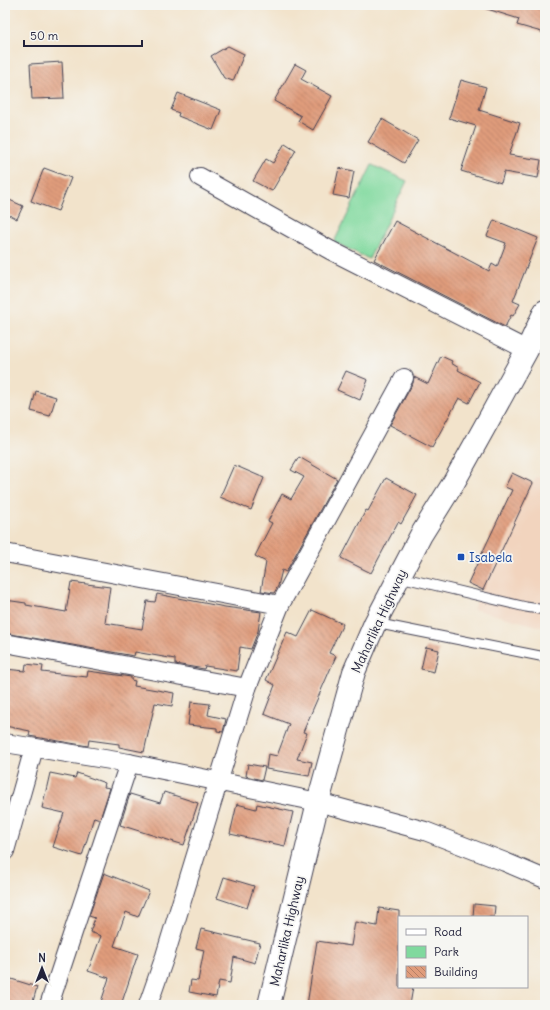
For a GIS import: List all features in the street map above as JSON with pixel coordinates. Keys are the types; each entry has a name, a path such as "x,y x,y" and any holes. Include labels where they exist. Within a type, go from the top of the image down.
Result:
{"highway":[{"name":"Maharlika Highway","path":"269,1005 318,802 354,672 376,623 422,535 454,482 527,350 545,311"}],"street":[{"path":"200,177 330,250 527,350"},
{"path":"148,1005 165,956 248,688 280,605 404,378"},
{"path":"5,553 280,605"},
{"path":"5,643 248,688"},
{"path":"5,743 129,762 318,802 425,831 545,879"},
{"path":"5,851 34,748"},
{"path":"49,1005 129,762"}],"lane":[{"path":"400,577 526,607 545,610"},
{"path":"376,623 545,657"}],"shaded area":[{"path":"536,477 545,479 545,628 473,609"}],"green space":[{"path":"372,165 407,181 369,259 334,242"}],"building":[{"path":"484,5 545,5 545,33 517,25 519,19 484,8"},
{"path":"228,46 244,54 233,81 224,78 211,56"},
{"path":"62,62 64,98 32,99 30,64"},
{"path":"295,64 306,70 301,79 332,96 313,130 298,121 301,116 274,101"},
{"path":"461,80 486,87 479,110 520,123 509,155 541,160 538,178 504,172 501,183 461,171 476,126 449,118"},
{"path":"178,93 221,110 213,130 178,116 179,113 171,110"},
{"path":"382,119 418,140 404,163 368,142"},
{"path":"285,143 296,150 272,191 253,181 266,159 273,163"},
{"path":"44,168 71,178 58,211 31,201"},
{"path":"339,168 354,171 349,198 333,195"},
{"path":"5,198 23,206 17,219 5,213"},
{"path":"494,220 538,238 513,301 520,304 513,316 511,315 505,327 374,260 395,221 489,271 492,264 497,267 506,243 487,236"},
{"path":"441,356 452,361 451,363 459,368 458,370 480,382 469,403 459,398 432,447 390,425 413,383 414,377 428,384"},
{"path":"346,371 368,380 360,400 337,390"},
{"path":"36,391 56,397 50,416 31,411"},
{"path":"299,457 337,479 286,572 282,570 278,586 274,593 261,591 266,562 255,556 272,523 268,521 282,494 291,499 304,477 291,470"},
{"path":"234,465 264,478 251,510 220,497"},
{"path":"512,473 533,483 483,590 468,583 512,490 505,487"},
{"path":"386,478 417,495 401,524 398,522 371,573 341,558 366,510 368,511"},
{"path":"71,582 110,587 105,623 142,629 147,601 155,602 157,594 225,607 261,612 258,631 251,649 240,647 237,671 205,666 204,669 175,664 175,659 135,652 134,656 5,633 5,600 66,612"},
{"path":"312,610 343,624 329,653 336,656 303,732 307,733 297,759 312,762 309,776 266,769 268,754 277,756 289,724 264,714 275,685 266,680 287,632 298,637"},
{"path":"426,647 439,650 434,672 421,669"},
{"path":"26,664 43,666 42,672 87,677 88,671 131,677 131,680 135,681 134,686 174,693 172,706 155,703 144,752 119,747 119,744 89,740 88,746 29,736 30,731 5,726 5,669 25,671"},
{"path":"191,702 210,704 208,715 226,719 223,732 217,731 217,728 188,725"},
{"path":"248,764 265,767 262,780 246,776"},
{"path":"50,773 75,778 77,773 105,783 104,787 110,788 100,819 94,817 82,856 53,847 64,813 42,808"},
{"path":"164,792 198,803 184,845 120,825 130,794 160,803"},
{"path":"237,804 256,809 257,804 293,812 285,846 230,834"},
{"path":"104,873 149,891 138,917 126,912 114,946 138,954 121,1005 100,1005 109,978 88,971 101,936 90,932 95,918 89,916"},
{"path":"224,877 254,886 247,908 217,898"},
{"path":"474,904 495,906 494,916 473,916"},
{"path":"379,908 399,911 398,988 413,988 410,1005 307,1005 317,941 351,946 355,922 377,926"},
{"path":"201,929 260,943 255,963 234,957 230,983 219,981 216,997 189,992 191,980 198,981 204,950 196,948"},
{"path":"5,977 37,987 32,1005 5,1005"}],"place":[{"name":"Isabela","path":"461,557"}]}
